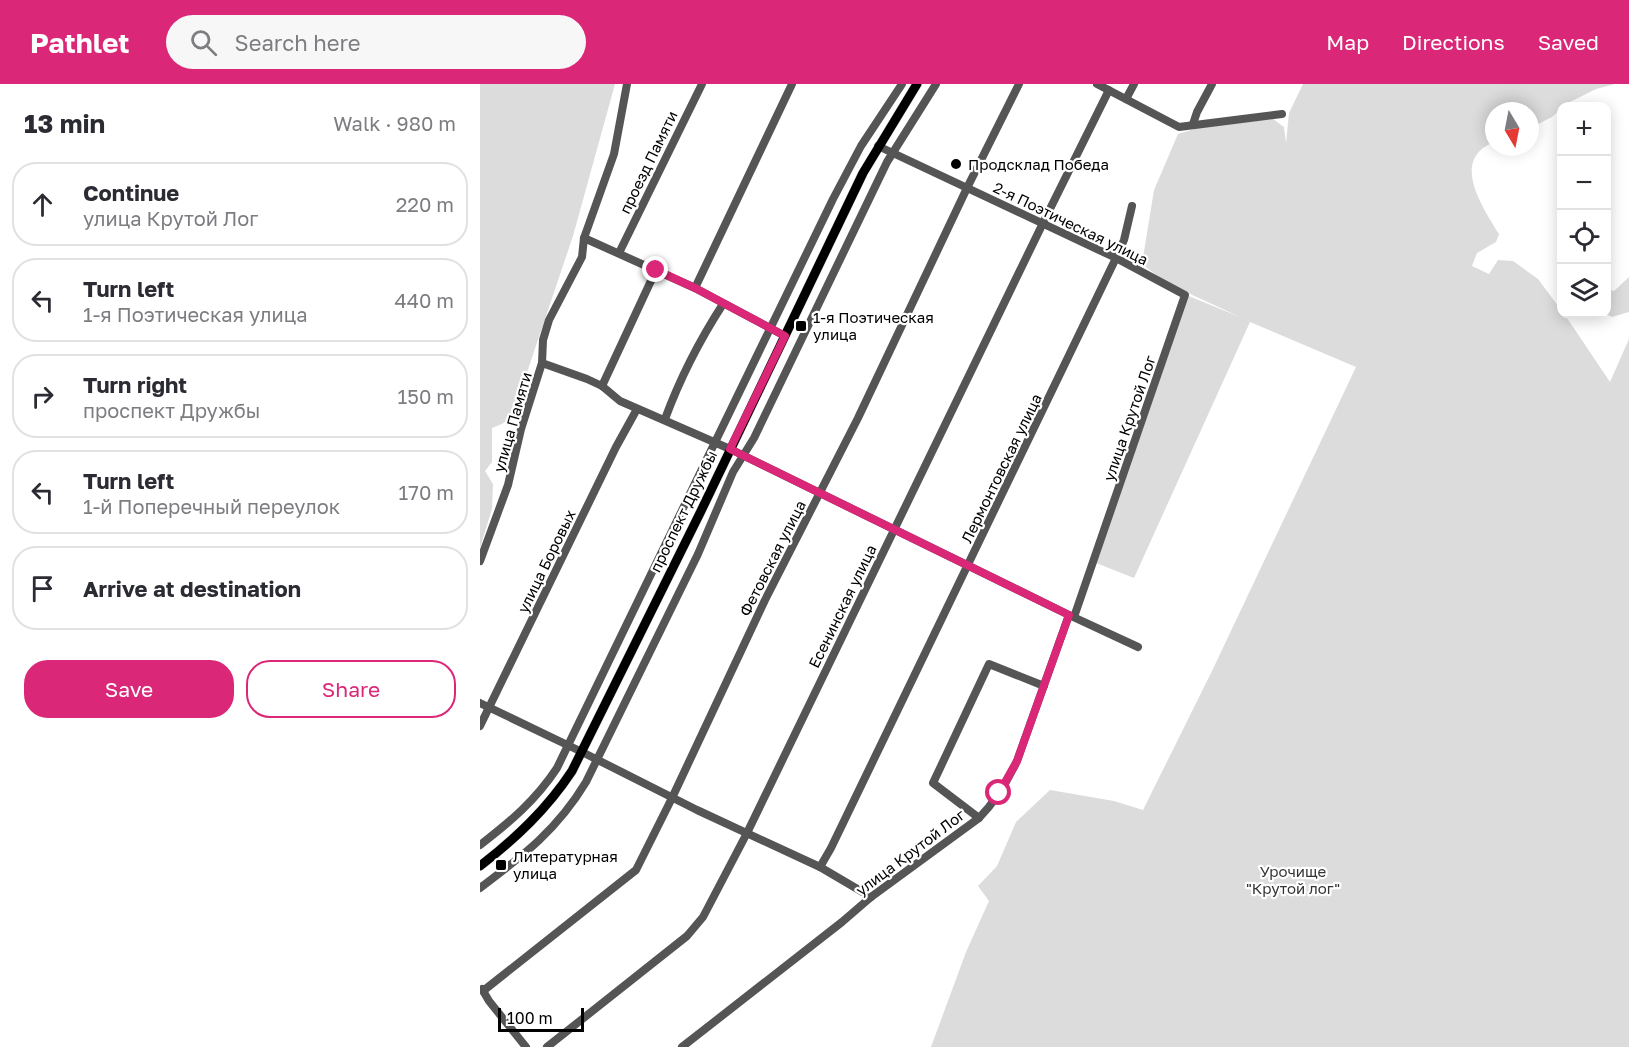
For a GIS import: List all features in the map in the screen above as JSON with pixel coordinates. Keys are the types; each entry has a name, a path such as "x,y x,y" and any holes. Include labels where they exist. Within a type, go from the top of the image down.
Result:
{"main road":[{"name":"проспект Дружбы","path":"480,866 518,835 549,804 582,752 859,183 878,146 917,84"}],"street":[{"name":"улица Памяти","path":"480,561 508,485 542,363 543,340 549,320 582,256 584,238 614,154 627,84"},
{"name":"проезд Памяти","path":"619,252 702,84"},
{"path":"695,288 792,84"},
{"path":"480,845 516,817 540,793 557,768 833,198 861,146 902,84"},
{"path":"480,888 522,856 558,822 573,803 598,760 698,554 733,472 754,438 892,153 936,84"},
{"name":"Фетовская улица","path":"482,989 632,874 672,798 765,600 858,418 1019,84"},
{"path":"1097,84 1179,127 1282,114"},
{"path":"1126,99 1134,84"},
{"path":"1193,124 1212,84"},
{"name":"Есенинская улица","path":"547,1047 691,931 703,917 747,833 1042,223 1109,90"},
{"name":"2-я Поэтическая улица","path":"878,146 1116,258 1185,295"},
{"name":"Лермонтовская улица","path":"820,867 1116,258 1124,240 1132,206"},
{"path":"584,238 695,288 785,336"},
{"path":"602,386 656,270"},
{"name":"улица Крутой Лог","path":"682,1047 871,897 979,818 989,807 1013,769 1071,616 1185,295"},
{"path":"665,419 707,330 723,304"},
{"path":"542,363 587,378 637,409 665,419 730,449 1138,647"},
{"name":"улица Боровых","path":"480,726 616,447 637,409"},
{"path":"979,818 933,783 989,664 1044,686"},
{"path":"480,703 672,798 820,867 871,897"},
{"path":"482,989 526,1047"}],"green space":[{"path":"480,84 615,84 573,236 512,417 492,428 492,462 485,471 493,484 492,509 480,548"},
{"name":"Урочище \"Крутой лог\"","path":"1303,84 1615,84 1596,89 1570,102 1557,102 1557,113 1539,124 1539,102 1485,102 1485,148 1474,160 1472,172 1478,197 1499,234 1496,242 1477,253 1472,266 1489,274 1498,260 1513,261 1538,279 1557,305 1557,318 1567,318 1610,382 1629,339 1629,1047 931,1047 966,952 989,901 978,886 997,866 1016,822 1050,790 1114,801 1143,810 1212,671 1356,367 1250,322 1134,578 1096,563 1186,295 1240,317 1186,292 1142,264 1154,190 1178,134 1201,127 1273,119 1284,127 1286,143 1289,113"},
{"path":"1629,277 1629,312 1612,317 1611,290 1614,291"}],"place":[{"name":"Продсклад Победа","path":"956,164"},
{"name":"1-я Поэтическая улица","path":"801,326"},
{"name":"Литературная улица","path":"501,865"}],"route":[{"path":"656,270 785,336 730,449 1069,615 1017,761 999,793"}]}
